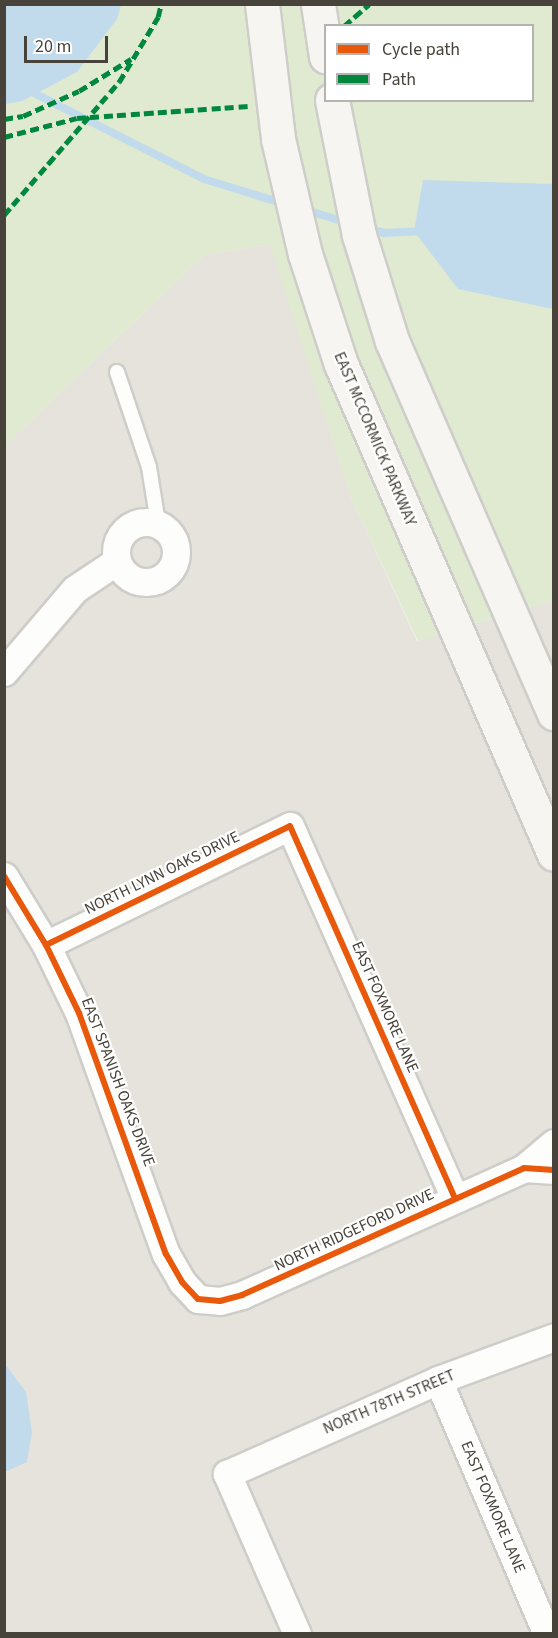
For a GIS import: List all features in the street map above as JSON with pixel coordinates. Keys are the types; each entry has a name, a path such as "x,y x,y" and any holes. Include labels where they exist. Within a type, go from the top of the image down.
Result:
{"main road":[{"name":"EAST MCCORMICK PARKWAY","path":"262,4 278,139 305,254 342,364 554,854"},
{"path":"318,4 324,43"},
{"path":"333,102 358,235 392,341 554,713"}],"street":[{"path":"137,522 158,523 167,529 177,547 176,558 167,574 150,582 141,582 124,572 117,561 116,545 127,527 137,522"},
{"path":"4,672 75,589 117,561"},
{"name":"NORTH LYNN OAKS DRIVE","path":"46,945 290,826"},
{"name":"EAST FOXMORE LANE","path":"290,826 455,1198"},
{"name":"EAST SPANISH OAKS DRIVE","path":"4,876 46,945 99,1065 166,1254 182,1282 198,1299"},
{"name":"NORTH RIDGEFORD DRIVE","path":"198,1299 220,1301 242,1295 524,1168 554,1143"},
{"name":"NORTH RIDGEFORD DRIVE","path":"524,1168 554,1170"},
{"name":"NORTH 78TH STREET","path":"297,1634 227,1473 438,1380 554,1337"},
{"name":"EAST FOXMORE LANE","path":"438,1380 547,1634"}],"lane":[{"path":"117,372 149,467 158,523"}],"shaded area":[{"path":"271,245 351,498 417,641 553,600 553,1633 5,1634 5,445 205,254"}],"green space":[{"path":"5,5 553,5 553,600 418,641 351,498 270,245 205,254 5,445"}],"water":[{"path":"5,4 121,5 117,19 77,72 22,101 5,104"},
{"path":"423,180 553,184 553,309 458,289 414,231"},
{"path":"5,1364 26,1392 32,1432 27,1462 5,1472"}],"waterway":[{"path":"26,89 204,179 285,204"},
{"path":"303,209 348,223"},
{"path":"367,228 384,233 425,231"}],"marked path":[{"path":"4,215 119,82 158,17 161,4"},
{"path":"346,24 369,4"},
{"path":"4,119 23,116 79,91 131,59"},
{"path":"4,137 77,118 249,106"}],"cycle path":[{"path":"46,945 290,826 455,1198"},
{"path":"4,876 46,945 79,1013 166,1254 182,1282 198,1299 220,1301 242,1295 524,1168 554,1170"}]}
